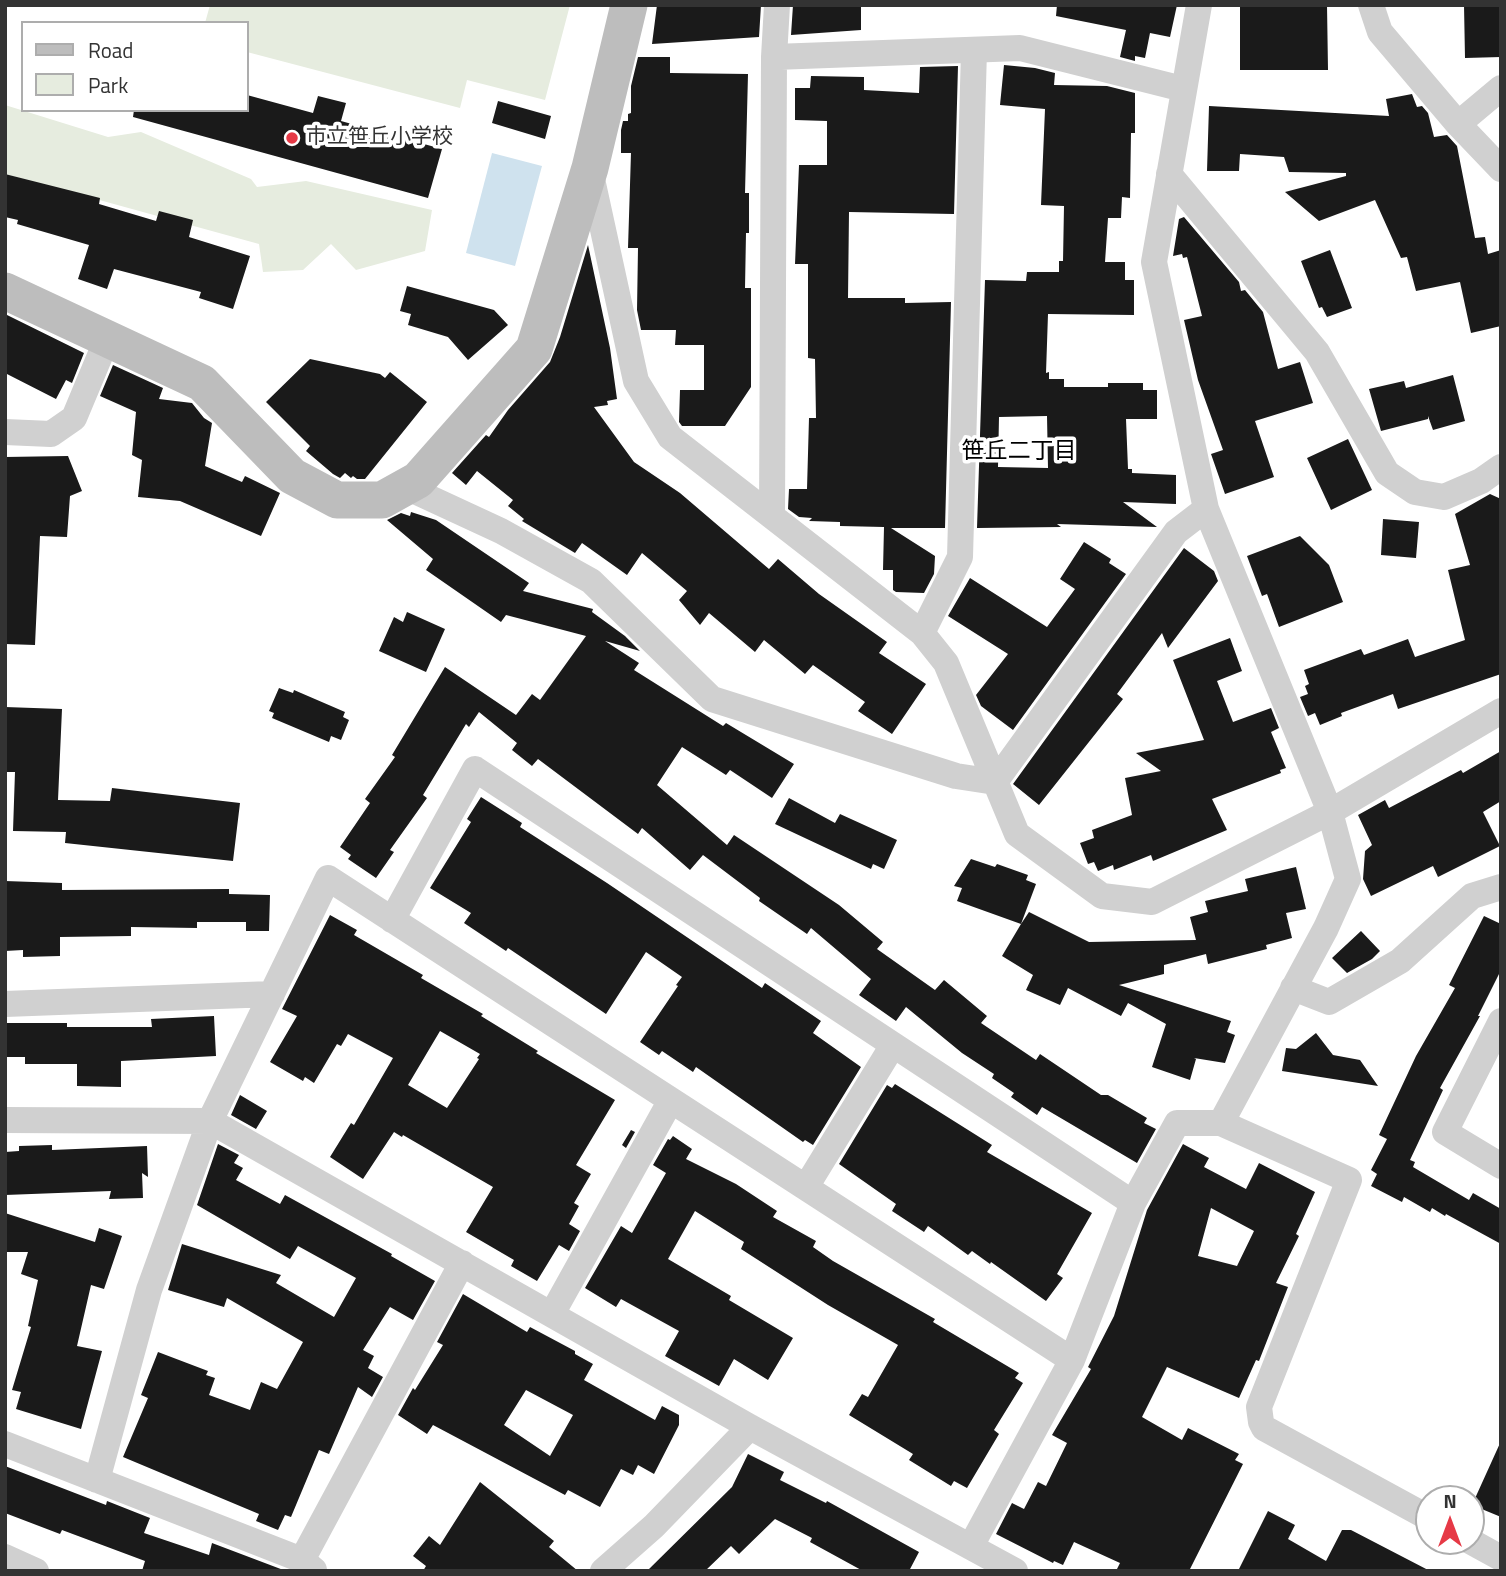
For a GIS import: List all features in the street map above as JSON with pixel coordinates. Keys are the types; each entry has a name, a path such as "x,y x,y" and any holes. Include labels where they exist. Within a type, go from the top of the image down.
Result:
{"street":[{"path":"5,291 202,383 292,475 337,500 382,500 418,480 534,349 590,168 629,5"},
{"path":"772,516 777,5"},
{"path":"1199,5 1154,262 1206,509 1330,812 1348,879 1221,1123"},
{"path":"1371,5 1380,32 1458,124 1501,169"},
{"path":"775,57 1020,48 1183,89"},
{"path":"922,633 960,557 974,50"},
{"path":"1458,124 1501,88"},
{"path":"590,168 636,381 670,437 922,633 946,663 1017,834 1102,896 1152,902 1330,812 1501,711"},
{"path":"1169,174 1317,352 1387,473 1415,492 1444,497 1481,481 1501,467"},
{"path":"5,432 51,434 74,418 107,339"},
{"path":"406,486 501,531 591,581 712,699 956,776 995,782"},
{"path":"995,782 1175,532 1206,509"},
{"path":"392,920 475,769 1133,1203"},
{"path":"97,1480 149,1290 210,1121 328,878 1072,1360"},
{"path":"1293,988 1329,1002 1400,961 1472,896 1501,887"},
{"path":"5,1004 271,994"},
{"path":"1500,1023 1445,1132 1501,1166"},
{"path":"806,1187 892,1045"},
{"path":"552,1314 671,1100"},
{"path":"5,1120 210,1121 750,1427 1015,1571"},
{"path":"971,1546 1072,1360 1133,1203 1177,1123 1221,1123 1349,1180 1259,1407 1261,1422 1264,1428 1415,1510"},
{"path":"5,1444 308,1565 462,1263"},
{"path":"603,1571 654,1526 750,1427"},
{"path":"1485,1549 1501,1558"},
{"path":"5,1557 36,1571"}],"green space":[{"path":"210,5 570,5 545,100 467,80 460,108 248,52 248,21 206,21"},
{"path":"5,105 108,137 141,132 251,179 257,187 306,181 432,210 425,251 356,270 331,244 303,270 263,272 259,244 5,174"}],"water":[{"path":"492,153 542,166 515,266 466,253"}],"building":[{"path":"657,5 761,5 759,37 652,44"},
{"path":"793,5 861,5 861,30 791,35"},
{"path":"1057,5 1177,5 1170,37 1150,33 1145,58 1135,56 1135,61 1120,57 1126,30 1056,16"},
{"path":"1240,5 1327,5 1328,70 1240,70"},
{"path":"1464,5 1500,5 1501,57 1465,58"},
{"path":"638,57 670,57 670,73 748,74 745,193 749,193 749,233 746,233 745,288 751,288 751,387 725,426 682,426 679,422 680,390 704,390 704,345 675,345 676,330 641,330 637,310 638,248 628,248 631,153 621,153 621,130 623,121 628,121 628,114 631,113 631,86"},
{"path":"1004,65 1055,73 1054,85 1107,86 1135,93 1130,198 1122,197 1121,218 1108,218 1105,262 1125,262 1125,280 1134,280 1134,315 1048,314 1046,373 1049,372 1049,379 1064,379 1064,387 1108,387 1108,383 1143,383 1143,390 1157,390 1157,419 1126,419 1128,469 1132,469 1132,473 1176,475 1176,504 1123,502 1157,527 1057,524 1061,527 977,528 985,280 1026,281 1027,272 1059,272 1059,261 1063,261 1064,206 1041,205 1045,109 1000,105","holes":["1047,416 1048,468 998,467 999,417"]},
{"path":"958,66 954,214 849,212 848,298 905,298 905,303 951,302 945,528 891,528 935,556 934,574 924,593 896,592 893,590 893,570 883,570 884,527 840,526 840,522 809,521 812,518 799,517 788,509 789,489 807,489 809,418 816,418 815,359 808,358 808,264 795,264 799,165 827,165 827,121 795,120 795,88 810,88 811,76 864,77 864,90 919,93 920,67"},
{"path":"1412,94 1417,107 1422,106 1428,113 1434,137 1447,135 1457,146 1475,238 1485,237 1488,254 1501,250 1501,326 1471,333 1460,282 1416,291 1407,257 1401,258 1375,200 1319,221 1285,192 1346,176 1346,173 1289,172 1284,157 1240,154 1239,171 1207,171 1209,106 1389,116 1386,99"},
{"path":"248,95 313,113 318,96 346,103 341,121 442,149 428,198 133,117 134,112 248,112"},
{"path":"498,101 551,116 545,139 492,123"},
{"path":"5,174 100,198 99,204 156,221 159,211 193,220 189,237 250,256 233,309 199,298 201,292 114,269 107,289 78,279 89,245 17,224 18,220 5,217"},
{"path":"1184,217 1239,282 1241,291 1245,290 1263,312 1278,369 1300,362 1313,403 1255,421 1274,477 1225,494 1211,454 1223,450 1198,380 1184,320 1202,316 1187,257 1183,258 1182,254 1173,256 1179,219"},
{"path":"588,245 610,348 617,399 607,401 608,405 594,407 634,462 680,493 769,569 778,559 819,594 887,642 879,653 926,684 892,734 858,711 865,702 813,665 805,674 764,640 755,652 709,613 700,625 679,600 687,591 642,553 627,575 582,543 575,553 522,521 524,519 508,506 513,500 477,471 466,485 452,473 486,435 489,437 508,410 550,362"},
{"path":"1330,250 1352,308 1327,317 1322,307 1319,308 1301,261"},
{"path":"407,286 494,310 508,325 468,360 448,337 408,325 411,314 400,311"},
{"path":"5,314 84,353 72,383 66,380 56,399 5,373"},
{"path":"310,359 380,374 385,378 390,372 427,402 365,479 353,476 351,478 345,473 340,478 333,474 306,451 310,446 266,402"},
{"path":"113,365 163,388 159,399 192,403 204,418 212,423 205,466 242,482 245,476 280,493 261,536 180,501 138,497 142,460 132,455 136,412 100,396"},
{"path":"1453,375 1465,421 1433,430 1428,416 1428,419 1381,431 1369,389 1404,381 1406,388"},
{"path":"1348,439 1372,490 1331,510 1307,458"},
{"path":"68,456 82,491 70,496 67,537 40,536 35,645 5,644 5,457"},
{"path":"1490,494 1501,499 1501,674 1398,709 1393,694 1341,713 1342,716 1320,725 1315,713 1308,716 1300,697 1308,694 1305,686 1309,684 1304,670 1361,649 1364,655 1408,639 1415,657 1465,640 1448,570 1470,565 1455,514"},
{"path":"411,512 436,520 529,583 523,591 593,609 592,612 625,636 640,651 605,641 639,663 634,670 723,726 726,723 794,764 772,798 730,770 726,775 682,747 657,785 727,845 734,835 839,905 883,942 877,949 935,990 944,980 987,1016 981,1023 1036,1060 1040,1054 1101,1095 1108,1095 1147,1118 1144,1123 1156,1129 1137,1163 1042,1107 1037,1115 1011,1097 1014,1093 992,1078 994,1074 962,1053 906,1007 896,1021 859,995 871,979 811,928 807,934 759,901 760,898 703,855 690,870 642,828 638,834 538,759 532,766 512,750 517,743 479,712 469,727 466,724 423,795 427,798 390,850 394,852 376,878 348,859 351,855 340,847 370,803 365,799 395,757 392,755 445,667 516,715 532,694 540,700 586,636 506,615 501,622 426,570 433,559 387,520 401,513 410,516"},
{"path":"1383,519 1419,522 1416,558 1381,555"},
{"path":"1300,536 1329,565 1343,602 1279,627 1267,594 1262,596 1247,556"},
{"path":"1084,542 1111,559 1109,563 1126,574 1013,730 981,706 976,695 1008,654 948,616 970,578 1047,627 1075,589 1060,579"},
{"path":"1184,548 1214,571 1218,581 1168,648 1162,633 1117,694 1123,699 1039,805 1013,784"},
{"path":"407,612 445,629 426,672 379,651 394,617 403,622"},
{"path":"1230,638 1242,671 1217,681 1233,722 1271,708 1279,728 1271,732 1286,768 1280,770 1281,773 1212,799 1227,830 1153,861 1151,855 1114,870 1113,865 1098,871 1094,862 1088,864 1080,843 1094,838 1092,830 1132,815 1125,778 1161,771 1136,753 1204,740 1173,660"},
{"path":"279,688 293,693 294,690 345,712 343,717 349,720 341,740 331,736 329,742 272,718 274,713 269,711"},
{"path":"5,707 62,709 58,800 110,801 112,788 240,803 233,861 65,843 66,832 13,831 15,772 5,772"},
{"path":"1501,751 1501,801 1483,812 1500,846 1438,877 1433,866 1371,896 1363,879 1365,851 1372,845 1358,815 1385,800 1389,808 1461,770 1463,773"},
{"path":"481,797 522,823 520,827 762,988 765,983 821,1021 813,1033 861,1067 813,1145 805,1140 803,1142 696,1067 693,1072 662,1051 659,1055 640,1042 682,977 646,952 606,1014 508,948 506,951 464,923 471,913 430,888 471,822 467,819"},
{"path":"789,798 835,823 840,814 897,840 884,869 873,864 871,869 775,824"},
{"path":"971,859 995,867 997,864 1028,875 1026,880 1036,884 1021,924 957,901 962,888 954,886"},
{"path":"1296,867 1306,909 1286,913 1292,938 1266,945 1267,949 1208,964 1206,954 1164,965 1164,974 1119,985 1231,1021 1227,1032 1235,1035 1225,1063 1194,1058 1196,1059 1190,1080 1152,1067 1166,1024 1128,1003 1121,1016 1068,988 1060,1005 1026,990 1033,975 1002,956 1029,912 1089,942 1196,940 1190,917 1208,912 1205,901 1248,891 1245,879"},
{"path":"5,881 62,883 62,890 229,889 229,894 270,895 269,931 246,931 246,922 197,922 197,928 131,927 131,936 60,937 60,956 23,957 23,950 5,951"},
{"path":"330,915 357,930 354,935 423,975 421,978 483,1014 481,1016 538,1051 536,1053 615,1100 576,1165 591,1174 574,1203 579,1206 569,1224 580,1231 569,1251 559,1245 537,1281 511,1266 514,1260 466,1232 493,1187 403,1135 402,1137 394,1132 363,1179 330,1157 351,1123 354,1125 393,1058 348,1034 341,1046 337,1044 314,1083 305,1077 303,1081 270,1062 297,1016 282,1009","holes":["440,1031 480,1054 447,1108 408,1085"]},
{"path":"1484,916 1501,924 1501,970 1480,1016 1440,1088 1443,1090 1410,1160 1415,1162 1413,1167 1469,1200 1473,1193 1501,1209 1501,1244 1446,1214 1445,1216 1432,1208 1430,1212 1404,1197 1402,1202 1371,1186 1377,1174 1371,1170 1387,1139 1379,1135 1416,1056 1455,988 1449,985"},
{"path":"1361,931 1380,951 1372,959 1347,973 1332,958"},
{"path":"214,1016 216,1056 121,1061 121,1087 77,1086 77,1064 25,1064 25,1057 5,1057 5,1023 67,1023 67,1027 152,1027 151,1019"},
{"path":"1316,1033 1333,1055 1360,1060 1378,1086 1282,1071 1286,1048 1296,1049"},
{"path":"895,1084 992,1145 987,1152 1092,1213 1057,1274 1063,1278 1046,1301 991,1262 990,1264 972,1251 968,1255 928,1226 924,1232 892,1211 896,1204 839,1164 887,1085 892,1088"},
{"path":"240,1095 267,1111 256,1129 231,1115"},
{"path":"631,1130 635,1132 626,1148 622,1145"},
{"path":"673,1136 692,1149 686,1159 736,1184 777,1211 773,1217 816,1241 813,1247 833,1261 935,1319 933,1322 1019,1373 1015,1378 1023,1383 994,1430 999,1434 967,1488 954,1481 951,1486 909,1460 913,1454 849,1415 862,1394 868,1397 898,1345 828,1305 741,1249 744,1242 695,1211 668,1259 731,1296 729,1300 793,1338 768,1380 734,1359 719,1386 665,1356 679,1331 621,1299 616,1307 585,1288 621,1226 632,1233 666,1173 653,1165 668,1139"},
{"path":"218,1144 239,1155 234,1163 243,1168 236,1180 280,1204 285,1195 435,1281 413,1320 390,1307 363,1350 374,1356 368,1368 383,1377 372,1397 358,1387 329,1454 319,1450 291,1517 285,1515 278,1530 256,1521 259,1514 123,1457 148,1398 141,1395 158,1352 208,1371 206,1375 215,1378 209,1395 250,1410 261,1382 277,1389 303,1342 227,1298 224,1307 168,1290 182,1244 281,1275 276,1283 334,1317 356,1278 298,1246 290,1259 197,1205"},
{"path":"1183,1144 1209,1158 1204,1167 1246,1189 1259,1163 1315,1192 1296,1234 1299,1236 1276,1283 1288,1287 1259,1361 1256,1360 1239,1398 1167,1367 1142,1417 1182,1440 1188,1428 1239,1454 1235,1460 1243,1464 1189,1571 1116,1571 1120,1563 1074,1542 1063,1565 1054,1561 1053,1563 996,1534 1012,1503 1024,1509 1038,1482 1046,1486 1067,1443 1052,1435 1091,1369 1088,1367 1114,1316 1147,1210","holes":["1211,1208 1254,1231 1237,1266 1198,1256"]},
{"path":"52,1145 52,1150 147,1146 148,1177 142,1173 143,1198 109,1199 111,1191 5,1195 5,1152 19,1151 19,1146"},
{"path":"5,1213 95,1242 99,1228 122,1236 104,1289 91,1285 77,1346 102,1351 81,1429 16,1409 21,1392 12,1390 31,1327 28,1326 38,1280 21,1274 28,1252 5,1252"},
{"path":"463,1294 527,1332 530,1327 575,1351 575,1354 593,1364 584,1380 655,1420 662,1406 679,1415 679,1425 654,1474 638,1465 633,1475 621,1469 600,1507 568,1490 565,1495 433,1425 427,1434 398,1415 443,1345 437,1342","holes":["526,1390 573,1415 550,1456 504,1425"]},
{"path":"1501,1441 1501,1517 1485,1510 1485,1485 1481,1485"},
{"path":"748,1454 784,1472 780,1480 826,1503 827,1501 919,1552 909,1571 863,1571 810,1542 812,1538 775,1519 739,1554 731,1546 705,1571 647,1571 732,1487"},
{"path":"5,1466 106,1505 107,1501 150,1518 144,1533 209,1555 212,1543 286,1571 142,1571 145,1561 62,1530 60,1534 5,1513"},
{"path":"480,1482 554,1541 549,1547 578,1571 423,1571 426,1566 413,1556 429,1536 440,1545"},
{"path":"1268,1511 1295,1525 1288,1539 1326,1561 1342,1530 1351,1530 1430,1571 1238,1571"}],"place":[{"name":"市立笹丘小学校","path":"292,138"}],"district":[{"name":"笹丘二丁目","path":"1019,452"}]}
